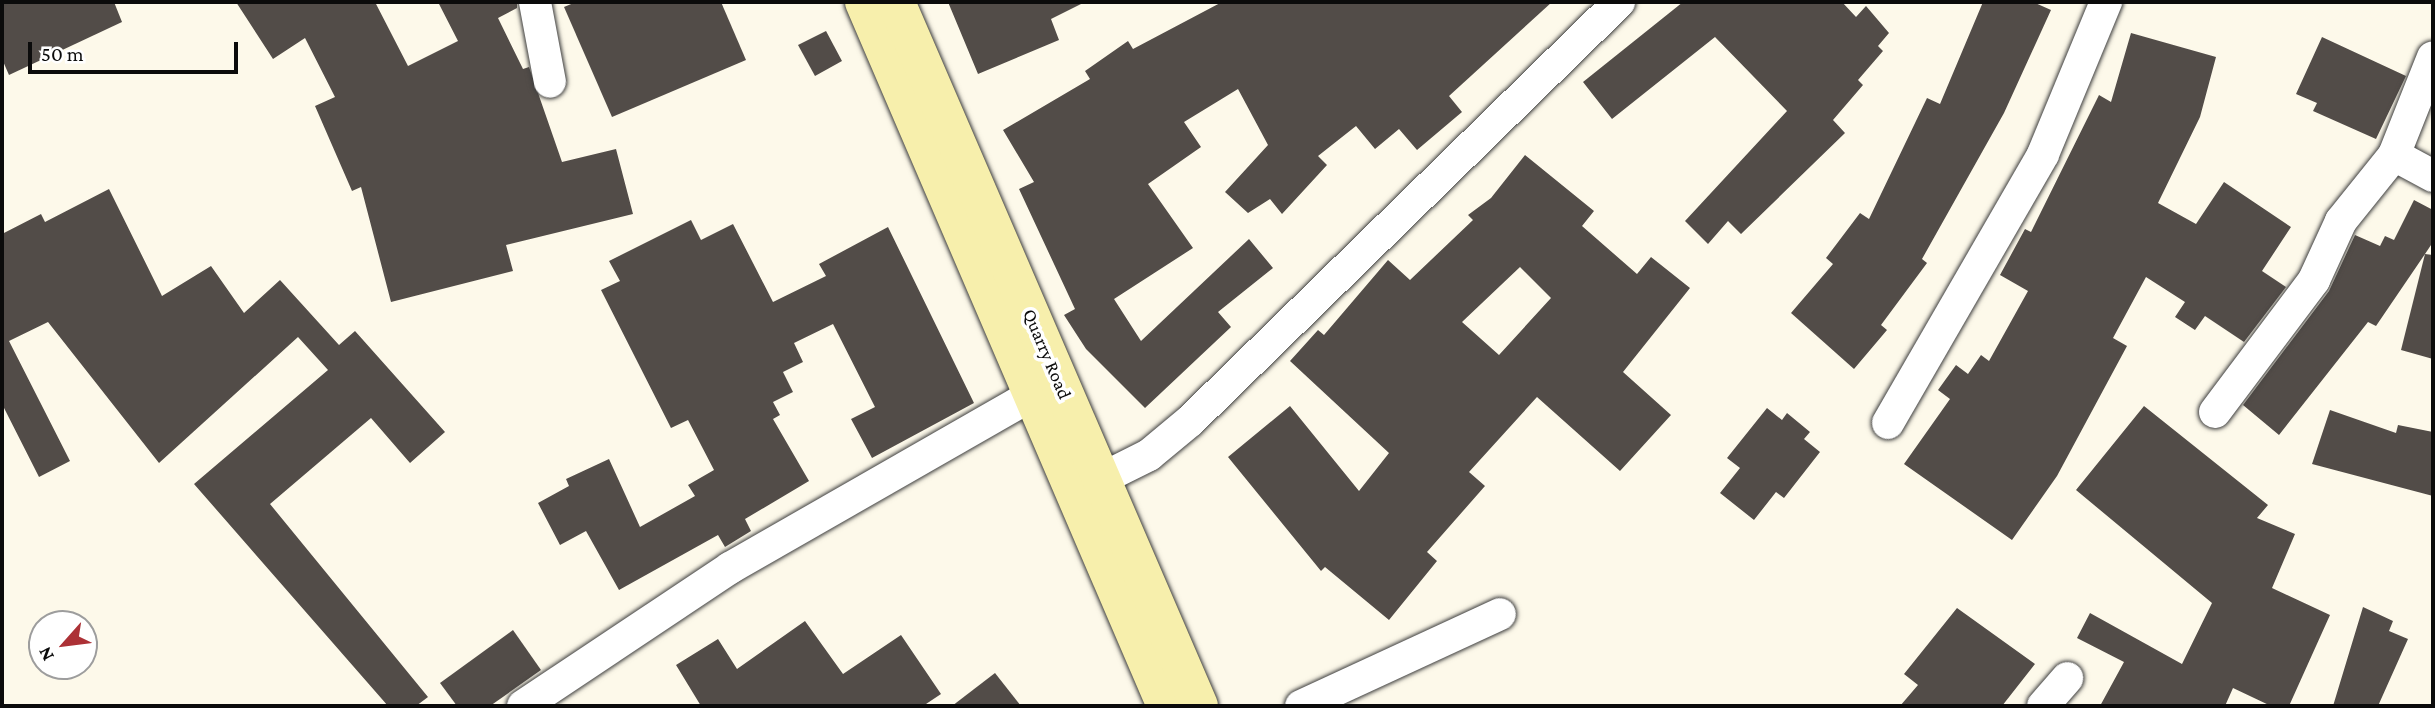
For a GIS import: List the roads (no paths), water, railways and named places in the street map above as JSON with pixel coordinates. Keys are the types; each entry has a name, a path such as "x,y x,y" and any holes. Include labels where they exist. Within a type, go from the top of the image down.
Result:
{"main road":[{"name":"Quarry Road","path":"864,2 1166,706"},
{"name":"Quarry Road","path":"896,2 1199,706"}],"street":[{"path":"535,2 550,82"},
{"path":"1101,479 1149,455 1189,421 1619,2"},
{"path":"1888,423 2043,154 2106,2"},
{"path":"2215,412 2258,360 2314,280 2341,221 2395,155 2433,57"},
{"path":"2395,155 2433,176"},
{"path":"523,706 730,568 1032,395"},
{"path":"1301,706 1500,614"},
{"path":"2043,706 2067,678"}]}
